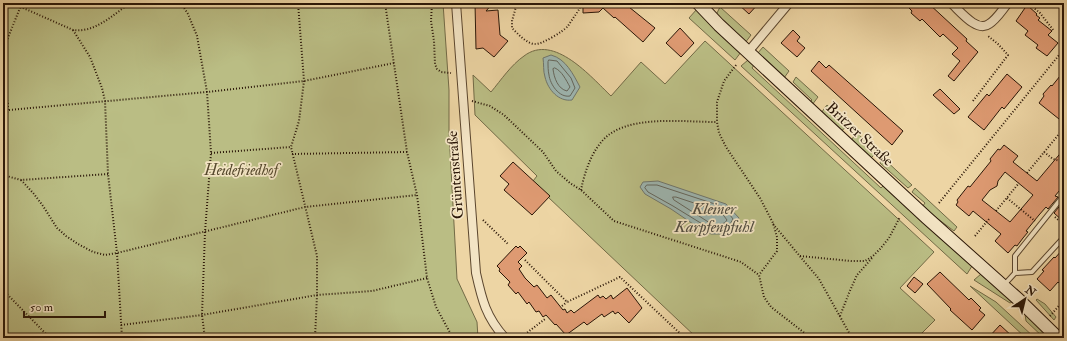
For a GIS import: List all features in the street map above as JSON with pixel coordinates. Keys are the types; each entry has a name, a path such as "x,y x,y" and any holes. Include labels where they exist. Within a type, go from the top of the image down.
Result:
{"main road":[{"name":"Britzer Straße","path":"698,3 718,25 927,218 1003,285 1058,338"}],"street":[{"name":"Grüntenstraße","path":"456,3 476,273 485,309 493,323 505,338"},
{"path":"748,52 789,3"},
{"path":"951,3 972,22 982,26 989,25 1008,3"}],"lane":[{"path":"1015,273 1015,256 1064,194"},
{"path":"1003,285 1015,273 1032,272 1064,237"}],"path":[{"path":"12,3 73,30 84,30 97,27 130,3"},
{"path":"3,50 22,3"},
{"path":"181,3 188,14 197,36 207,92 211,153 205,232 202,315 205,338"},
{"path":"298,3 304,81 299,121 291,147 317,256 318,295 315,338"},
{"path":"385,3 407,152 417,195 427,278 436,307 453,338"},
{"path":"432,3 431,21 435,64 441,72 451,73"},
{"path":"517,3 512,21 512,28 530,43 535,44 539,44 567,27 580,8 579,3"},
{"path":"1028,3 1040,13 1054,30"},
{"path":"73,30 90,57 102,88 105,101 108,174 118,253 122,338"},
{"path":"973,102 1008,55 988,36"},
{"path":"939,203 1064,49"},
{"path":"9,110 207,92 304,81 394,63"},
{"path":"736,65 724,81 717,102 717,122 719,133 726,147 760,198 773,223 777,237 777,252 759,276"},
{"path":"3,92 7,97 9,110 3,124"},
{"path":"472,102 490,106 504,115 542,152 556,171 581,190 614,221 741,262 759,276 764,297 771,307 811,338"},
{"path":"581,190 584,174 590,162 604,139 613,132 626,126 653,122 717,122"},
{"path":"1027,173 1064,128"},
{"path":"211,153 291,147"},
{"path":"292,154 407,152"},
{"path":"1044,152 1053,159 1064,162"},
{"path":"3,175 21,180 108,174"},
{"path":"21,180 43,206 57,228 78,244 93,252 105,255 305,208 417,195"},
{"path":"996,211 1019,183"},
{"path":"1007,198 1039,225"},
{"path":"1049,212 1064,224"},
{"path":"840,316 857,275 889,238 900,217"},
{"path":"975,236 989,219"},
{"path":"483,220 508,244"},
{"path":"773,223 819,279 852,338"},
{"path":"800,256 851,261 865,261 873,256"},
{"path":"525,260 567,302"},
{"path":"562,306 567,302 620,277 682,337 685,338"},
{"path":"121,325 202,315 318,295 372,291 427,278"},
{"path":"3,290 50,338"},
{"path":"1044,323 1064,300"},
{"path":"520,338 545,319"}],"green space":[{"name":"Heidefriedhof","path":"3,3 443,3 449,90 449,132 457,279 477,322 478,338 3,338"},
{"path":"720,7 751,35 745,43 716,15"},
{"path":"697,9 741,52 735,60 689,18"},
{"path":"705,41 934,252 900,288 935,320 917,338 697,338 548,197 533,181 537,176 475,115 473,75 491,92 515,64 524,56 536,50 547,50 571,60 593,78 611,96 641,62 665,84"},
{"path":"763,47 789,71 784,78 757,54"},
{"path":"748,60 754,65 752,68 881,188 884,185 972,266 967,274 741,66"},
{"path":"796,77 818,97 812,105 809,103 812,100 793,82"},
{"path":"827,105 849,125 841,131 821,113"},
{"path":"857,133 877,152 870,159 851,140"},
{"path":"882,157 912,185 908,188 880,163"},
{"path":"915,188 957,227 954,231 922,207 925,203 912,192"},
{"path":"981,274 1012,302 1010,303 974,280"},
{"path":"970,286 996,302 1035,338 1026,338"},
{"path":"1037,299 1045,304 1056,317 1054,320 1036,300"},
{"path":"1025,314 1050,338 1044,338 1026,321"}],"water":[{"path":"551,55 565,63 580,87 572,100 559,97 551,91 546,82 543,58"},
{"name":"Kleiner Karpfenpfuhl","path":"658,181 726,204 739,218 732,230 721,234 711,234 645,194 640,187 643,182"}],"building":[{"path":"475,3 493,3 486,11 498,10 500,35 508,41 494,57 483,48 476,49"},
{"path":"583,3 633,3 629,7 655,28 643,42 603,8 599,12 583,13"},
{"path":"737,3 759,3 749,14"},
{"path":"904,3 928,3 967,39 966,41 978,52 954,81 948,76 960,61 952,54 958,48 943,34 940,37 922,19 920,21 911,13 912,11"},
{"path":"1027,5 1040,18 1038,20 1052,31 1048,35 1058,43 1047,56 1036,48 1038,45 1025,35 1028,31 1016,21"},
{"path":"680,28 694,43 681,57 666,43"},
{"path":"793,30 800,37 797,41 805,48 797,57 781,43"},
{"path":"819,61 826,68 829,65 903,131 892,145 811,71"},
{"path":"1064,71 1064,123 1039,103 1044,96 1043,94 1051,85 1052,86"},
{"path":"1007,74 1022,87 1004,109 1002,107 984,130 968,117 987,94 989,96"},
{"path":"940,89 960,109 954,114 933,95"},
{"path":"1004,145 1018,156 1013,162 1037,181 1064,149 1064,185 1055,196 1058,197 1048,209 1046,207 1026,231 1028,232 1017,246 1015,245 1008,253 995,241 1001,234 973,211 969,216 956,205 958,202 957,200 968,186 970,187 991,161 990,159 998,149 1000,150","holes":["1005,172 1033,195 1010,222 982,200 990,190 997,186 998,181"]},
{"path":"513,162 550,196 532,215 504,190 509,184 500,176"},
{"path":"1063,202 1064,203 1064,222 1054,213"},
{"path":"516,246 518,248 520,246 527,253 518,262 522,266 519,269 525,278 534,287 537,285 547,298 551,295 567,313 571,310 574,313 598,295 600,298 603,296 606,299 611,295 613,299 627,288 642,308 629,323 618,312 615,314 613,311 604,317 602,314 587,325 584,322 566,335 546,315 543,317 539,311 536,312 529,302 527,304 518,292 516,294 508,285 510,282 499,271 500,269 497,266"},
{"path":"1064,248 1064,288 1058,282 1050,291 1037,279 1044,271 1042,270"},
{"path":"940,272 969,300 971,298 981,308 979,310 985,315 972,330 950,310 951,309 927,284"},
{"path":"914,277 923,284 915,293 907,286"},
{"path":"1000,325 1014,338 988,338"}]}
